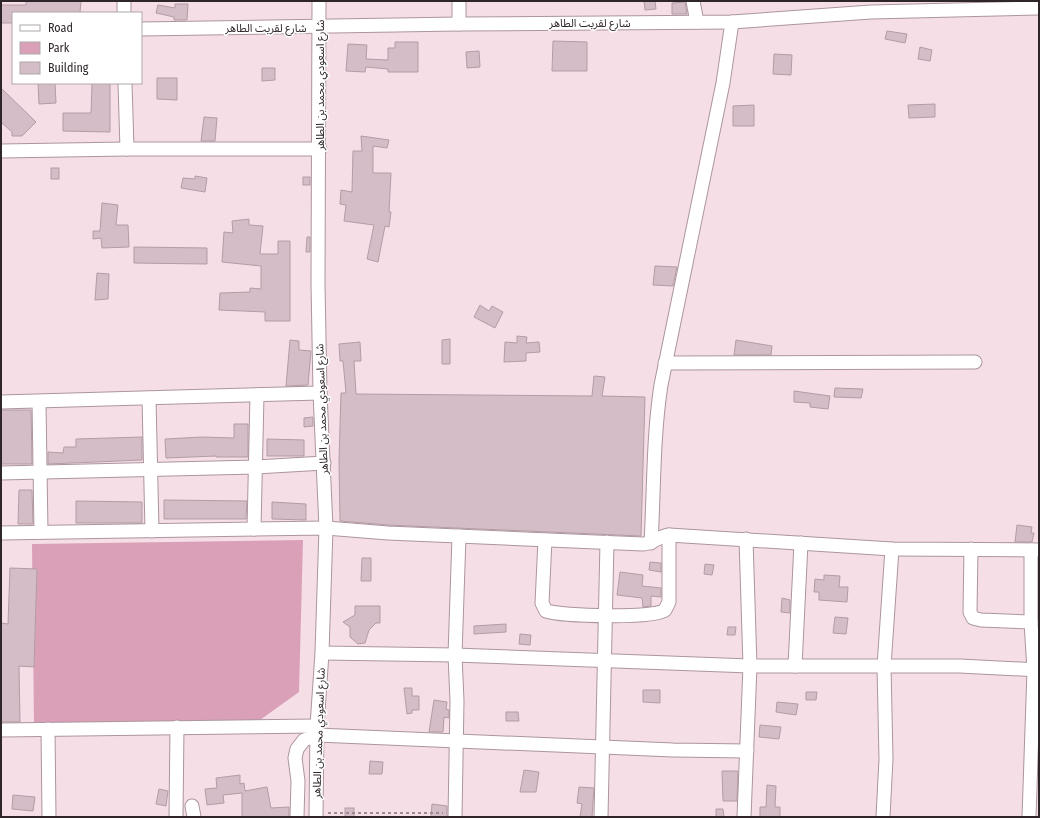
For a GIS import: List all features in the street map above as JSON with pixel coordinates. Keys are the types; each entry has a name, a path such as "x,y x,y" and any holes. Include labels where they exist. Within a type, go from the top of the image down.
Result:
{"street":[{"path":"124,1 124,12"},
{"name":"شارع اسعودي محمد بن الطاهر","path":"316,815 317,730 322,653 326,528 320,393 318,283 320,149 319,1"},
{"path":"459,1 459,24"},
{"path":"693,1 697,22"},
{"name":"شارع لقريت الطاهر","path":"142,29 459,24 732,22 870,6 1019,4 1039,8"},
{"path":"651,543 656,464 656,418 665,363 723,83 732,22"},
{"path":"125,84 127,149"},
{"path":"1,151 127,149 320,149"},
{"path":"665,363 975,362"},
{"path":"1,402 320,393"},
{"path":"254,529 257,395"},
{"path":"149,398 152,531"},
{"path":"39,402 41,532"},
{"path":"1,473 256,467 324,463"},
{"path":"1,533 326,528 459,536 643,544 651,543 661,536 670,535 892,549 1035,550 1031,622 1036,670 1034,769 1028,817"},
{"path":"545,540 543,607 546,610 555,613 606,616 662,614 668,608 670,535"},
{"path":"455,815 455,655 459,536"},
{"path":"744,817 750,666 746,539"},
{"path":"601,817 607,542"},
{"path":"795,666 802,543"},
{"path":"883,817 886,759 884,666 892,549"},
{"path":"971,549 970,612 973,618 980,620 1031,622"},
{"path":"322,653 455,655 604,662 750,666 960,666 1036,670"},
{"path":"1,730 177,727 317,730 456,741 747,751"},
{"path":"176,817 177,727"},
{"path":"48,729 49,817"},
{"path":"297,817 298,781 295,758 297,749 304,740 317,730"}],"path":[{"path":"316,815 455,815"}],"green space":[{"path":"303,540 299,692 260,720 34,727 32,544"}],"building":[{"path":"26,1 81,1 80,12 12,12 12,23 1,23 1,5 26,5"},
{"path":"644,1 655,1 656,9 645,10"},
{"path":"685,2 687,14 672,14 672,3"},
{"path":"175,4 188,4 187,20 174,20 174,17 156,13 158,5 175,8"},
{"path":"887,31 907,34 905,43 885,39"},
{"path":"553,41 587,42 587,71 552,71"},
{"path":"395,42 418,42 418,72 388,72 388,69 366,67 365,72 346,71 348,44 367,45 366,59 388,60 388,48 395,48"},
{"path":"920,47 932,50 930,61 918,59"},
{"path":"479,51 480,67 467,68 466,52"},
{"path":"774,54 792,55 791,75 773,74"},
{"path":"262,68 275,68 275,80 262,81"},
{"path":"157,78 177,78 177,100 157,99"},
{"path":"38,84 55,84 56,103 39,104"},
{"path":"92,84 110,84 110,132 63,131 63,113 91,113"},
{"path":"1,88 36,122 22,136 12,136 12,132 1,122"},
{"path":"935,104 935,117 909,118 908,105"},
{"path":"754,105 754,126 733,126 733,106"},
{"path":"204,117 217,118 215,141 201,141"},
{"path":"361,136 389,140 387,148 373,146 373,173 391,173 389,212 391,212 389,227 385,226 378,262 367,259 374,225 344,221 346,205 340,204 341,190 352,192 353,151 362,151"},
{"path":"51,168 59,168 59,179 51,179"},
{"path":"195,176 207,178 205,192 181,188 183,178 195,179"},
{"path":"303,177 310,177 310,185 303,185"},
{"path":"102,203 118,205 116,225 128,225 129,247 102,248 101,238 93,239 93,231 100,231"},
{"path":"249,219 249,225 263,226 260,254 278,254 278,241 290,241 290,321 265,321 265,312 219,310 220,293 250,292 250,288 261,289 261,266 222,262 224,232 233,233 232,221"},
{"path":"307,237 310,237 310,252 306,252"},
{"path":"134,247 207,248 207,264 134,263"},
{"path":"655,266 677,267 673,286 653,285"},
{"path":"97,273 109,274 108,299 95,300"},
{"path":"480,305 489,311 492,306 503,312 495,328 474,317"},
{"path":"517,336 527,337 526,343 539,342 540,352 526,353 526,361 504,362 505,342 517,343"},
{"path":"450,339 450,364 442,364 442,340"},
{"path":"290,340 299,341 299,350 311,351 308,385 286,386"},
{"path":"736,340 772,346 771,355 734,355"},
{"path":"360,342 361,361 354,361 356,394 592,396 594,376 605,377 602,396 645,397 641,536 388,525 340,521 339,460 341,393 346,393 343,361 340,361 339,344"},
{"path":"835,388 863,389 861,398 834,397"},
{"path":"794,391 830,396 828,409 810,407 810,403 794,402"},
{"path":"1,410 31,410 32,464 1,464"},
{"path":"313,417 313,426 304,427 304,418"},
{"path":"234,424 248,424 248,457 216,456 166,458 165,439 202,437 234,438"},
{"path":"142,437 142,460 48,464 48,452 63,453 64,447 76,447 76,439"},
{"path":"267,439 304,440 304,456 267,456"},
{"path":"19,490 32,490 33,524 18,524"},
{"path":"164,500 247,501 246,519 164,519"},
{"path":"76,501 142,502 142,523 76,523"},
{"path":"272,502 306,504 306,520 272,519"},
{"path":"1017,525 1032,527 1031,533 1034,533 1032,542 1015,542"},
{"path":"362,558 371,558 371,581 361,581"},
{"path":"650,562 661,563 661,572 649,570"},
{"path":"705,564 714,565 712,575 704,574"},
{"path":"10,568 37,569 34,667 19,666 20,722 1,722 1,623 8,624"},
{"path":"620,572 643,575 642,586 661,588 661,597 651,596 651,606 643,607 642,598 617,595"},
{"path":"824,575 840,576 839,587 848,587 847,602 819,600 819,592 814,592 815,579 824,580"},
{"path":"782,598 790,600 790,613 781,612"},
{"path":"355,606 380,606 380,623 376,623 369,630 365,643 358,644 350,637 350,627 343,622 355,615"},
{"path":"835,617 848,618 846,634 833,633"},
{"path":"506,624 506,632 474,634 474,626"},
{"path":"728,627 736,627 735,635 727,635"},
{"path":"520,634 531,635 530,645 519,644"},
{"path":"404,688 412,688 412,696 419,696 419,710 412,710 412,713 407,714"},
{"path":"643,690 660,690 660,703 643,702"},
{"path":"806,692 817,692 816,700 806,700"},
{"path":"434,700 447,702 446,709 449,710 449,718 444,717 443,732 429,732"},
{"path":"777,702 798,704 796,715 776,712"},
{"path":"506,712 518,712 519,721 506,721"},
{"path":"760,725 781,727 779,739 759,737"},
{"path":"370,761 383,762 382,774 369,774"},
{"path":"524,770 539,772 536,792 520,792"},
{"path":"722,771 738,771 737,801 723,801"},
{"path":"240,775 240,784 244,783 245,791 267,787 271,808 289,807 289,817 242,817 242,793 223,795 224,803 207,805 205,789 217,788 216,778"},
{"path":"767,785 776,786 775,807 780,807 780,817 760,817 760,807 766,807"},
{"path":"579,787 594,788 592,817 580,817 582,804 577,803"},
{"path":"159,789 168,791 166,806 156,804"},
{"path":"13,795 35,797 33,811 12,809"},
{"path":"432,804 447,806 447,817 431,817"},
{"path":"345,808 354,808 354,817 345,817"},
{"path":"716,809 723,809 724,817 716,817"}]}
